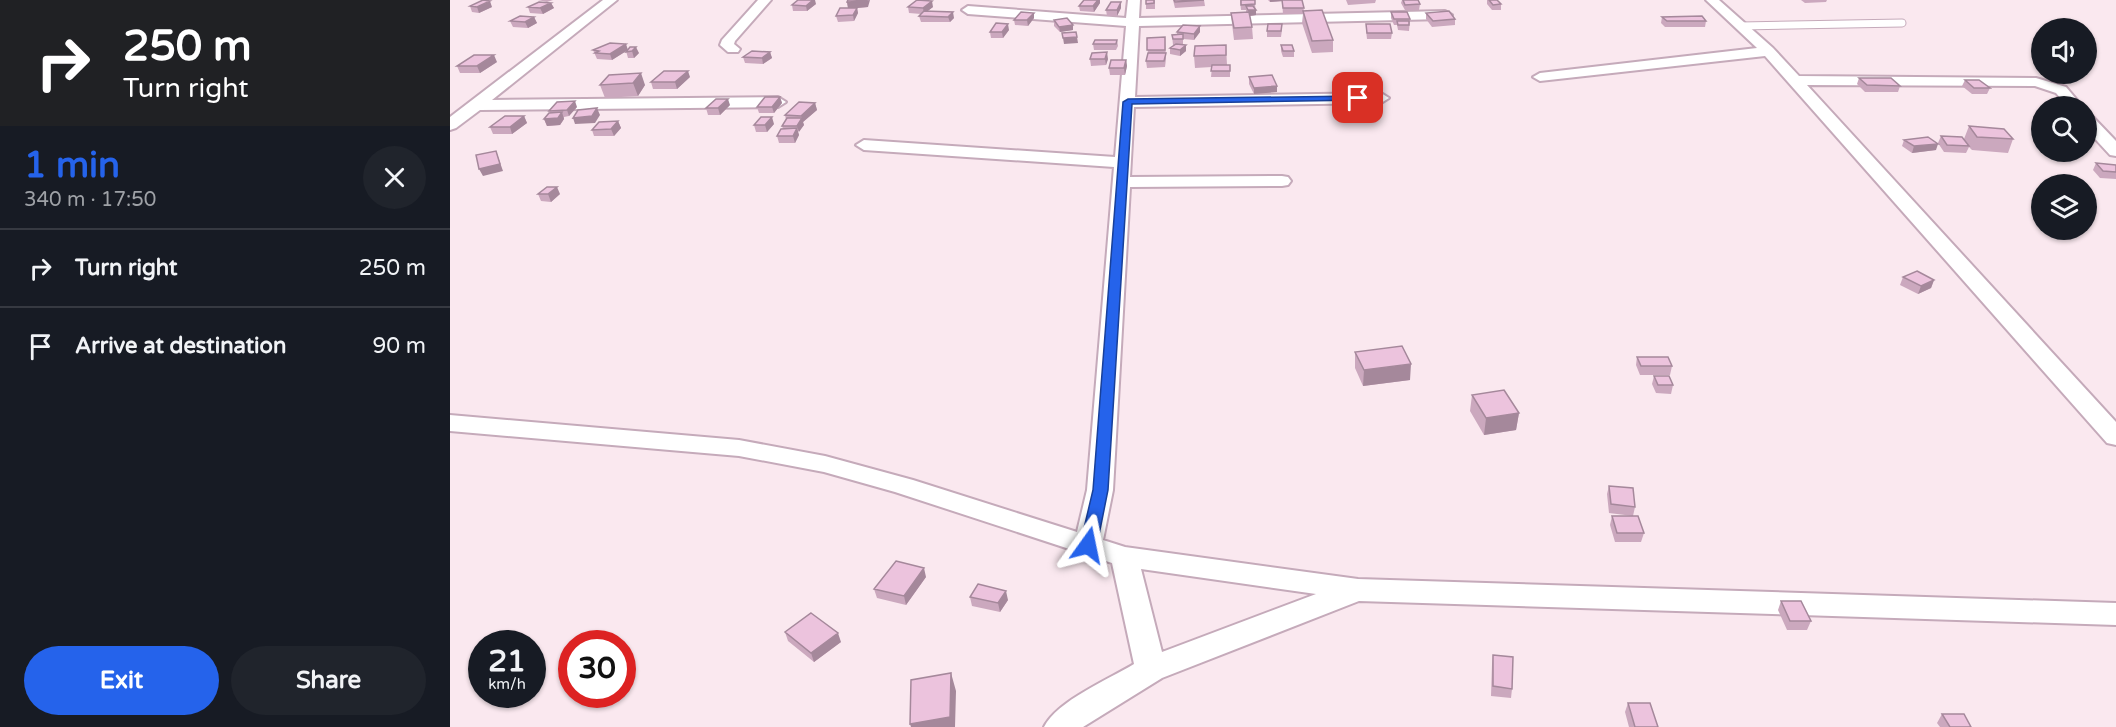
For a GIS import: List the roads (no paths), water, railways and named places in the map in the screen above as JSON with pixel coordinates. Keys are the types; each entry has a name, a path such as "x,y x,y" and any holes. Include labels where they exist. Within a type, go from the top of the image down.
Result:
{"street":[{"path":"450,125 611,0"},
{"path":"733,49 727,45 729,40 765,0"},
{"path":"1088,545 1100,490 1134,0"},
{"path":"1712,0 1768,51 1795,80 2116,437"},
{"path":"1380,3 1386,17"},
{"path":"968,10 1132,22 1445,15"},
{"path":"1540,77 1768,51"},
{"path":"1795,80 2036,82 2061,90 2067,96"},
{"path":"1128,102 1381,98"},
{"path":"477,105 778,102"},
{"path":"2097,131 2116,151"},
{"path":"864,145 1122,173 1282,181"},
{"path":"450,423 739,448 825,464 904,486 1124,557 1357,590 2116,614"},
{"path":"1124,557 1150,669"},
{"path":"1060,727 1079,712 1150,669 1357,590"}],"lane":[{"path":"1741,26 1902,23"}]}
